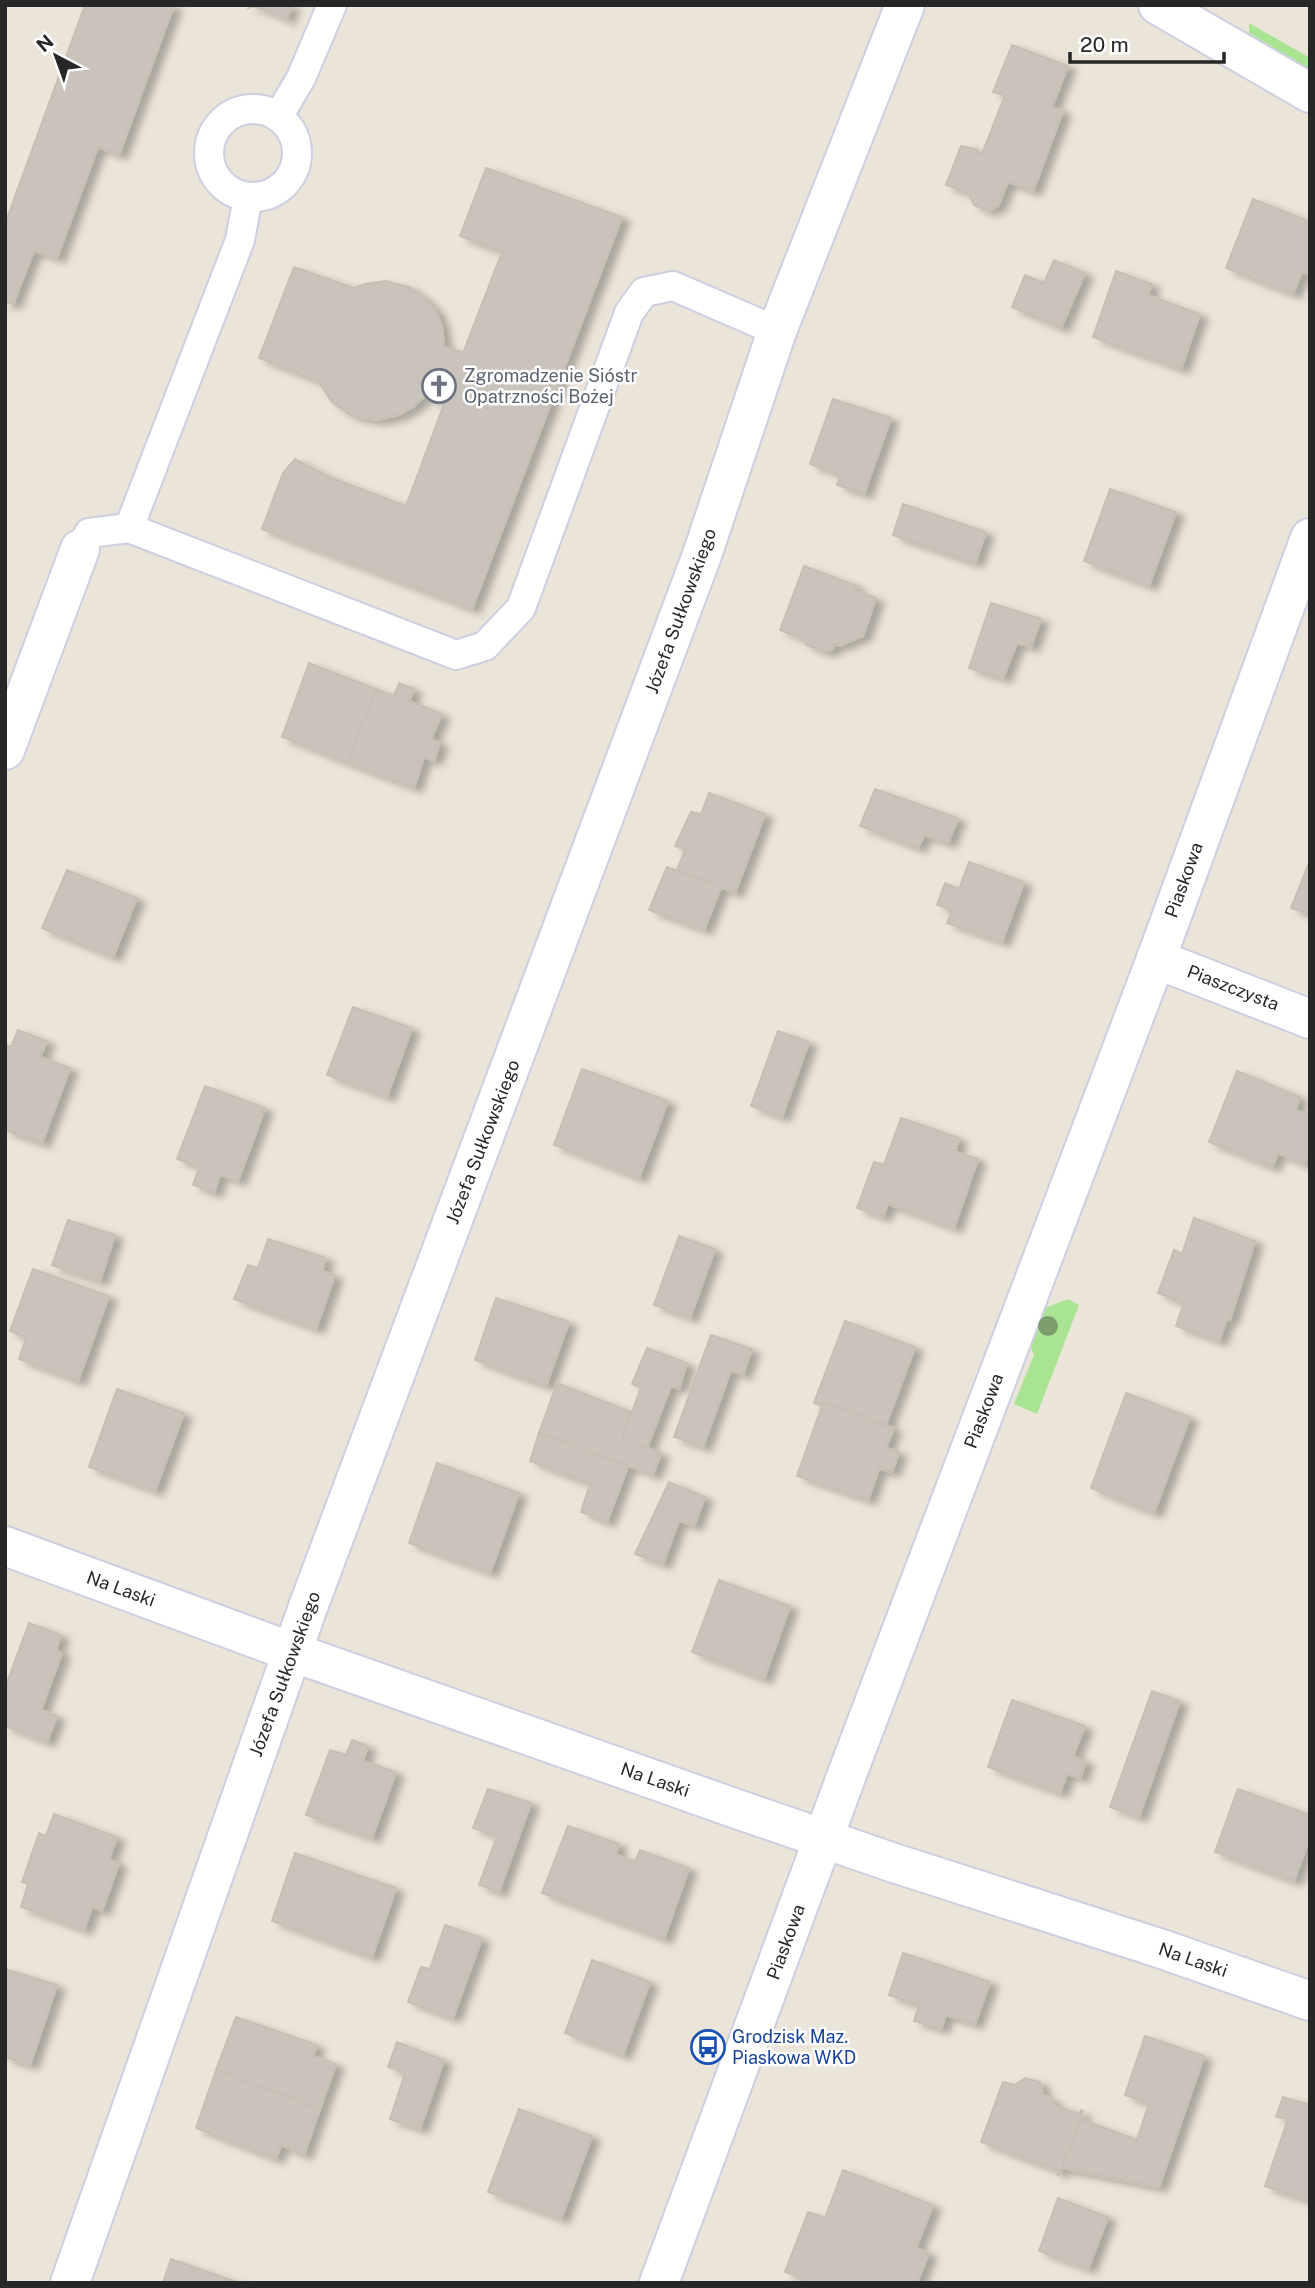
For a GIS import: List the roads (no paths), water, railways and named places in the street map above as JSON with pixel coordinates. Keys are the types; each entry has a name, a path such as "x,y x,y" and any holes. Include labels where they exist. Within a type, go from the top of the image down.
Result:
{"street":[{"name":"Józefa Sułkowskiego","path":"70,2283 292,1652 702,555 777,331 905,5"},
{"path":"1158,5 1310,93"},
{"name":"Piaskowa","path":"659,2283 1156,958 1310,538"},
{"path":"5,750 80,549"},
{"name":"Piaszczysta","path":"1156,958 1310,1019"},
{"name":"Na Laski","path":"5,1546 292,1652 824,1838 1310,2001"}],"lane":[{"path":"278,117 301,78 332,5"},
{"path":"250,109 265,111 278,117 295,139 295,168 288,181 277,191 263,196 234,194 222,185 209,160 210,145 215,132 224,120 250,109"},
{"path":"129,528 240,240 248,197"},
{"path":"80,549 89,533 129,528 456,655 485,646 521,608 629,313 643,292 673,286 777,331"}],"place":[{"name":"Zgromadzenie Sióstr Opatrzności Bożej","path":"439,386"},
{"name":"Grodzisk Maz. Piaskowa WKD","path":"708,2047"}]}
